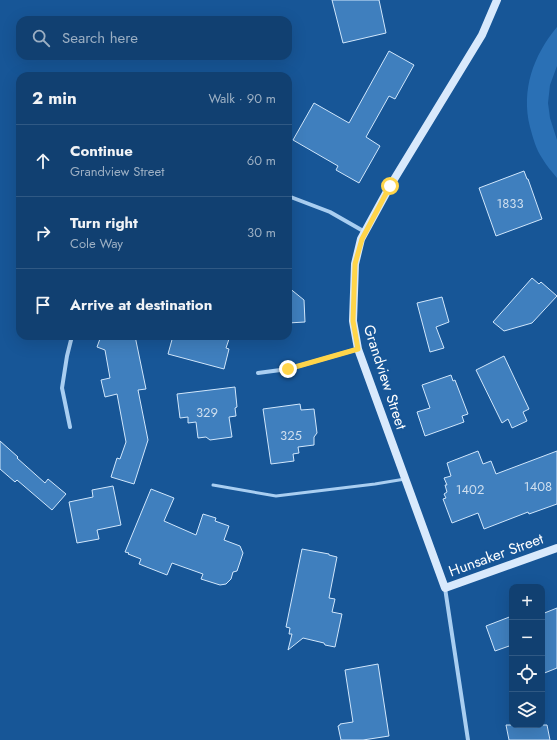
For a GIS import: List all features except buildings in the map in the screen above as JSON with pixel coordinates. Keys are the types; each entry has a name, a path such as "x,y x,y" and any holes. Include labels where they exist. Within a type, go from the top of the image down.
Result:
{"main road":[{"name":"Grandview Street","path":"444,588 358,349 353,321 355,264 362,239 390,186 482,35 497,0"},
{"name":"Hunsaker Street","path":"444,588 557,548"}],"street":[{"path":"292,198 330,212 365,233"},
{"path":"70,426 62,388 71,340"},
{"path":"258,373 288,369 358,349"},
{"name":"Grandview Street","path":"444,588 468,740"}],"lane":[{"path":"213,485 276,496 405,479"}],"shaded area":[{"path":"557,27 557,66 550,85 548,103 550,118 557,140 557,178 545,163 536,147 530,127 527,100 531,74 541,50"}],"route":[{"path":"288,369 358,349 353,321 355,264 362,239 390,186"}]}
